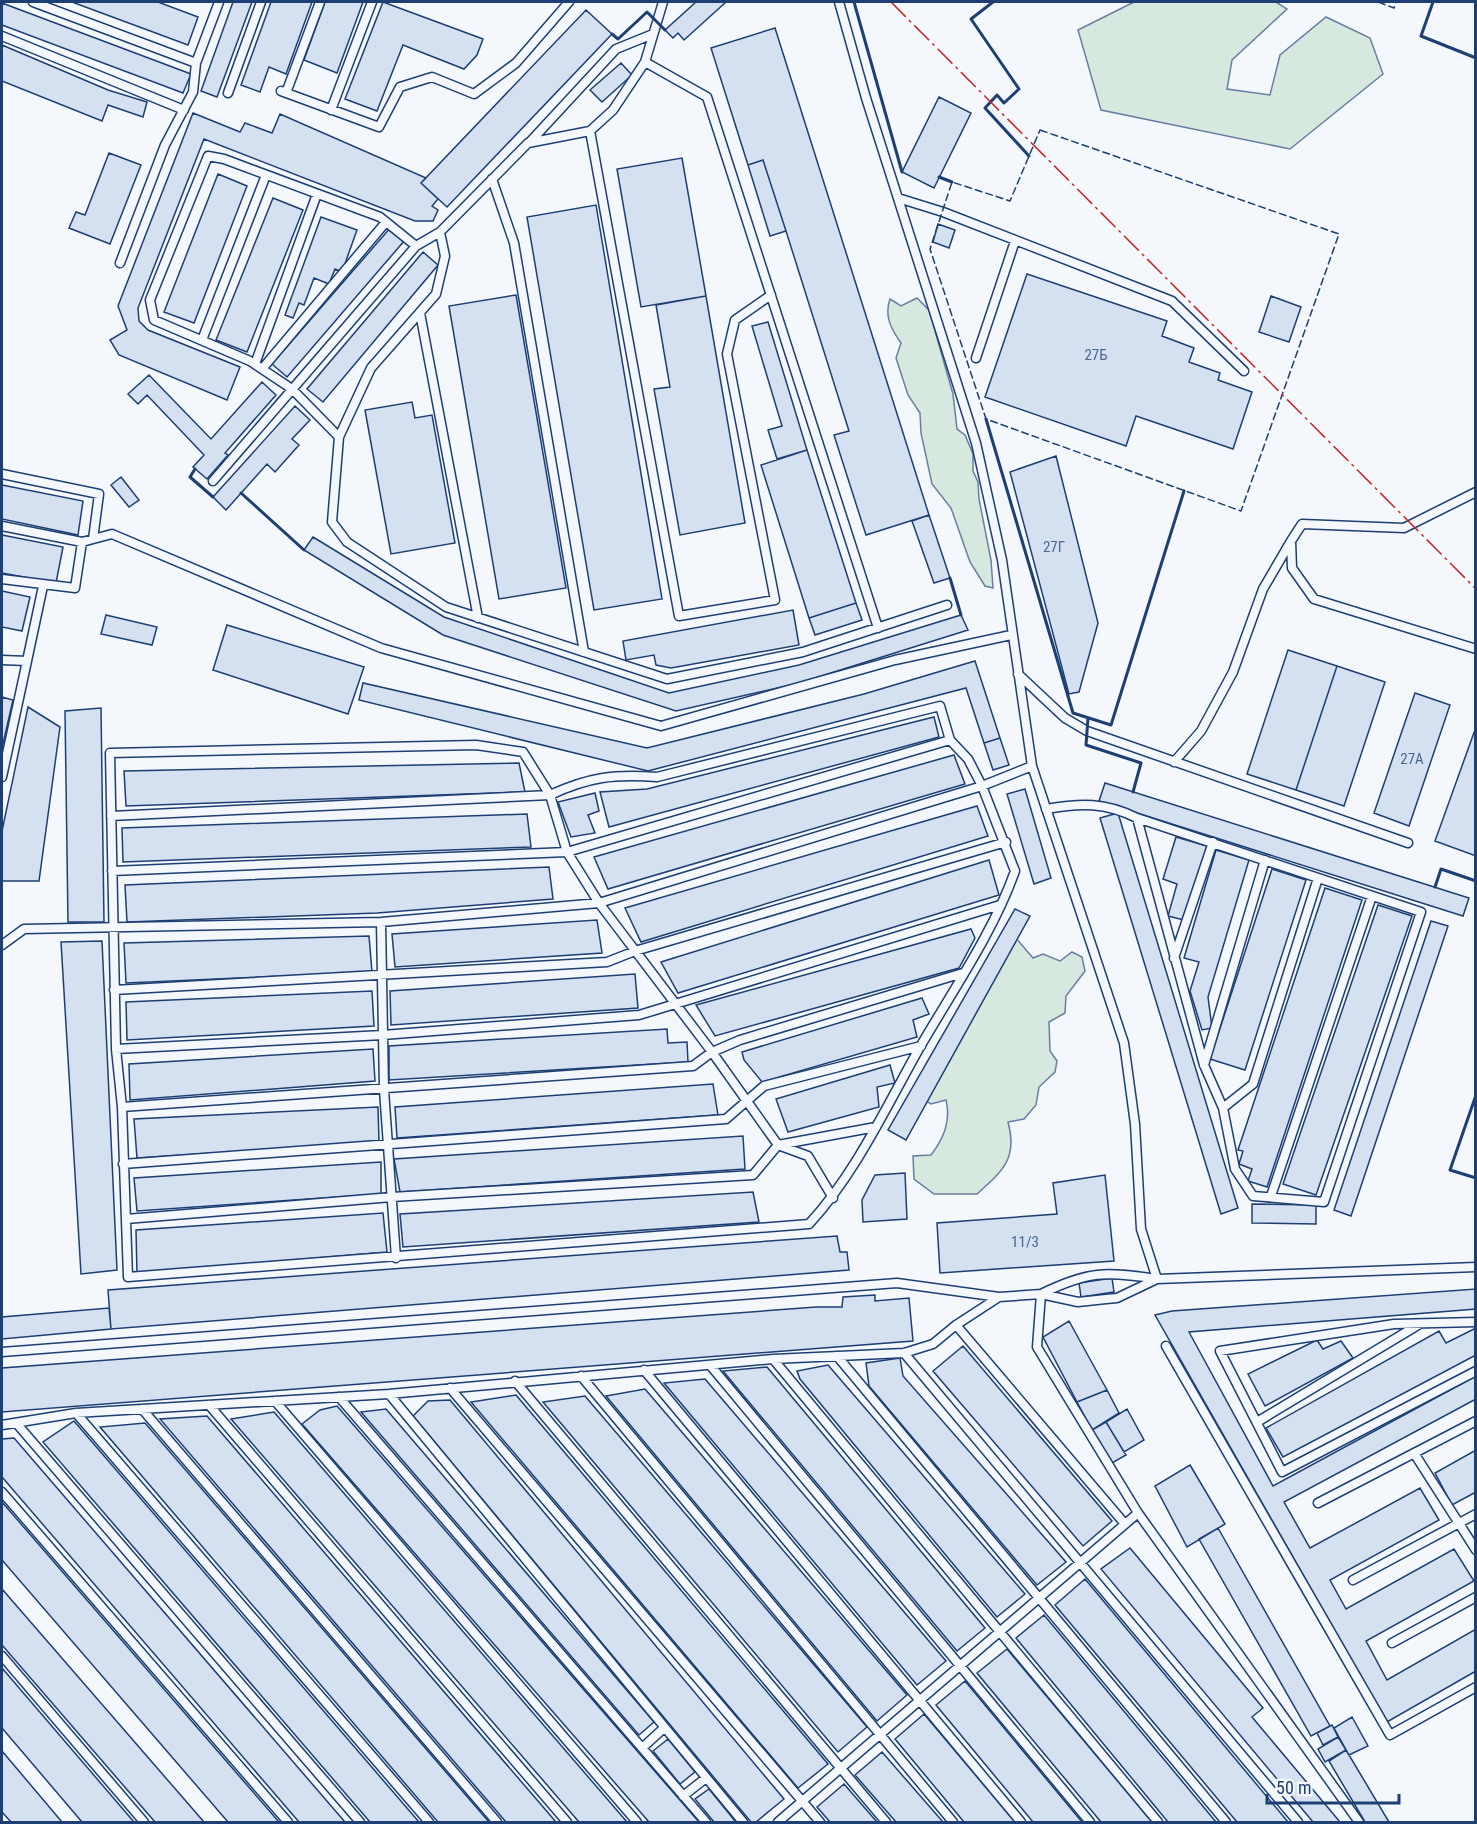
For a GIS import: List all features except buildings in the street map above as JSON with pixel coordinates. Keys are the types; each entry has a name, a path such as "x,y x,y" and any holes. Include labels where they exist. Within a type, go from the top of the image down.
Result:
{"lane":[{"path":"33,2 196,63"},
{"path":"120,263 165,145 193,92 196,63 217,2"},
{"path":"228,93 261,2"},
{"path":"320,2 284,92 379,127 400,87 432,77 474,94 516,63 569,2"},
{"path":"331,110 372,2"},
{"path":"528,143 590,131 613,110 645,62 663,2"},
{"path":"839,2 898,198 976,443 1002,560 1011,635 1032,766 1124,1042 1136,1124 1141,1229 1157,1279"},
{"path":"213,481 416,246 440,232 616,49 653,34"},
{"path":"2,36 184,110"},
{"path":"645,62 707,97 878,628"},
{"path":"590,131 679,616 775,600 728,354 735,320 771,295"},
{"path":"339,437 292,389 259,366 154,320 150,300 208,156 380,217 416,246"},
{"path":"202,340 266,175"},
{"path":"492,179 514,243 584,652"},
{"path":"259,366 317,194"},
{"path":"898,198 943,212 1172,301 1244,371"},
{"path":"259,366 386,222"},
{"path":"440,232 445,256 436,294 371,369 339,437 332,522 347,542 446,608 667,679 803,652 947,605"},
{"path":"976,358 1015,241"},
{"path":"420,313 478,618"},
{"path":"2,474 99,494 93,539"},
{"path":"1174,762 1202,731 1233,672 1263,589 1302,524 1404,528 1476,492"},
{"path":"2,526 82,542 112,534 381,648 661,726 895,660 1011,635"},
{"path":"1291,541 1292,568 1314,599 1476,649"},
{"path":"2,579 43,586 75,588 82,542"},
{"path":"2,777 43,586"},
{"path":"2,660 27,661"},
{"path":"1018,674 1065,718 1087,731 1408,843"},
{"path":"111,816 550,795 577,783 619,774 657,777 940,706 950,740 968,759 982,786 1006,842 1015,871 1000,905 963,973 876,1126 833,1198 809,1224 396,1258 128,1277 122,1107 116,1049 114,990 111,816 110,753 476,745 523,752 550,795 567,852 599,903 712,1052 745,1102 778,1145 808,1156 833,1198"},
{"path":"112,871 567,852 950,740"},
{"path":"2,945 24,929 113,930 381,922 599,903 982,786 1032,766"},
{"path":"1046,809 1082,803 1119,809 1137,818 1420,912 1324,1202 1253,1196 1235,1169 1222,1108 1204,1065 1173,960 1137,818"},
{"path":"114,990 607,962 635,951 1006,842"},
{"path":"1173,960 1213,842"},
{"path":"1204,1065 1265,860"},
{"path":"1222,1108 1253,1084 1318,878"},
{"path":"1271,1196 1372,896"},
{"path":"116,1049 383,1035 639,1015 673,1002 1000,905"},
{"path":"381,922 384,1090 396,1258"},
{"path":"122,1107 384,1090 693,1066 712,1052 740,1040 963,973"},
{"path":"123,1164 726,1119 764,1086 921,1046"},
{"path":"126,1219 393,1197 753,1175 778,1145 876,1126"},
{"path":"1041,1294 1074,1278 1111,1272 1157,1279 1476,1267"},
{"path":"2,1352 897,1283 999,1297 1041,1294 1078,1302 1117,1298 1157,1279"},
{"path":"1041,1294 1037,1347 1138,1513 1359,1822"},
{"path":"2,1425 76,1413 389,1394 773,1359 904,1353 933,1344 956,1325 999,1297"},
{"path":"1476,1322 1394,1324 1220,1351 1282,1472 1476,1371"},
{"path":"1257,1422 1420,1324"},
{"path":"956,1325 1125,1524"},
{"path":"1166,1346 1390,1735 1476,1687"},
{"path":"904,1353 1298,1822"},
{"path":"837,1356 1226,1822"},
{"path":"773,1359 1158,1822"},
{"path":"710,1365 1090,1822"},
{"path":"644,1370 1021,1822"},
{"path":"581,1376 953,1822"},
{"path":"515,1381 886,1822"},
{"path":"450,1388 820,1822"},
{"path":"389,1394 743,1822"},
{"path":"339,1397 706,1822"},
{"path":"275,1401 638,1822"},
{"path":"209,1405 567,1822"},
{"path":"142,1409 497,1822"},
{"path":"76,1413 429,1822"},
{"path":"1318,1503 1476,1421"},
{"path":"17,1424 360,1822"},
{"path":"1414,1453 1476,1550"},
{"path":"2,1491 288,1822"},
{"path":"778,1822 1138,1513"},
{"path":"1353,1580 1476,1514"},
{"path":"1392,1643 1476,1597"},
{"path":"2,1656 144,1822"},
{"path":"642,1748 664,1728"},
{"path":"683,1796 706,1778"}],"shaded area":[{"path":"1134,2 1276,2 1287,9 1232,60 1227,89 1270,95 1280,55 1326,17 1370,38 1383,74 1290,149 1101,110 1078,30"},
{"path":"917,298 929,310 953,394 957,429 965,435 973,454 973,471 978,482 979,499 991,560 993,588 985,586 970,562 951,508 932,484 921,433 920,413 908,395 896,358 901,343 889,322 890,299 901,306"},
{"path":"1015,937 1033,958 1043,954 1060,961 1072,952 1082,957 1085,971 1066,996 1065,1013 1049,1022 1050,1051 1057,1061 1055,1072 1039,1087 1036,1105 1024,1119 1008,1122 1011,1145 1001,1171 977,1194 934,1194 914,1179 913,1156 931,1155 936,1149 947,1122 946,1100 931,1104 918,1096"}],"fence":[{"path":"1378,2 1394,8 1396,2"},
{"path":"1040,130 1339,234 1241,511 986,419 930,249 952,182 1010,201 1040,130"}],"wall":[{"path":"854,2 902,172"},
{"path":"993,2 971,19 1019,89 1004,103 997,95 985,108 1029,156"},
{"path":"1433,2 1421,36 1476,58"},
{"path":"612,34 618,39 647,12 665,30"},
{"path":"939,177 952,182"},
{"path":"986,419 1073,713 1111,725 1184,491"},
{"path":"195,469 190,477 213,497"},
{"path":"241,493 304,550"},
{"path":"950,578 961,615"},
{"path":"1088,718 1086,745 1141,763 1133,792"},
{"path":"1435,887 1441,869 1476,881"},
{"path":"1476,1095 1450,1170 1476,1178"}],"power":[{"path":"891,2 1476,589"}]}
